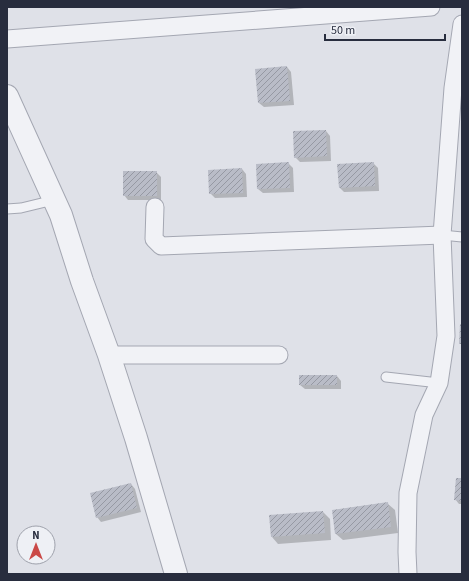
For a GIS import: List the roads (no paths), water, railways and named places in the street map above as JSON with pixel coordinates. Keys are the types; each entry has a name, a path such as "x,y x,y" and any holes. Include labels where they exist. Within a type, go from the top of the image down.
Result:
{"street":[{"path":"7,39 431,7"},
{"path":"408,574 408,493 424,415 439,384 446,336 442,235 453,88 462,24"},
{"path":"7,96 61,215 82,282 109,355 150,483 176,574"},
{"path":"155,207 154,239 160,246 442,235"},
{"path":"109,355 279,354"}],"lane":[{"path":"7,209 21,208 54,200"},
{"path":"442,235 462,237"},
{"path":"386,377 439,384"}]}
